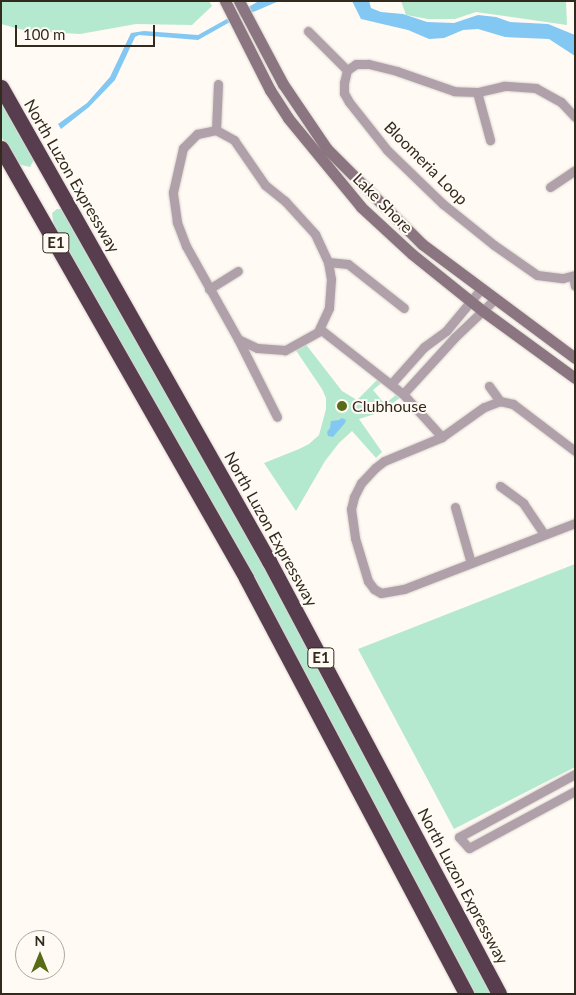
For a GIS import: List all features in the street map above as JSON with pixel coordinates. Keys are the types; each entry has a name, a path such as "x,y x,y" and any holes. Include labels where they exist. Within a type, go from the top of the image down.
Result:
{"highway":[{"name":"North Luzon Expressway","path":"1,87 273,570 499,994"},
{"name":"E1","path":"1,148 246,578 466,994"}],"street":[{"name":"Lake Shore","path":"225,1 288,118 361,207 412,254 483,311 575,378"},
{"name":"Lake Shore","path":"241,4 283,84 327,149 422,244 494,300 575,358"},
{"path":"308,31 346,70 356,64 368,64 397,71 454,91 477,92 504,86 536,88 561,102 575,117"},
{"name":"Bloomeria Loop","path":"346,70 344,93 349,102 387,150 443,204 494,245 536,275 556,278 574,276"},
{"path":"216,130 218,84"},
{"path":"477,92 490,140"},
{"path":"238,339 257,348 285,350 313,336 320,329 329,308 331,279 328,262 315,234 285,201 266,185 234,140 216,130 197,134 183,148 173,192 177,222 186,246 238,339 277,417"},
{"path":"550,187 575,170"},
{"path":"328,262 348,264 404,308"},
{"path":"209,289 238,270"},
{"path":"574,276 575,286"},
{"path":"391,384 424,347 446,330 481,288"},
{"path":"403,394 454,338 494,300"},
{"path":"320,329 403,394 442,438"},
{"path":"446,330 454,338"},
{"path":"489,386 500,401"},
{"path":"575,450 513,404 500,401 484,407 442,438 384,461 361,483 354,497 351,509 355,538 368,581 374,589 381,593 393,592 471,563 543,533 575,523"},
{"path":"500,486 522,503 543,533"},
{"path":"455,506 471,563"},
{"path":"575,774 459,837 470,848 575,792"}],"green space":[{"path":"1,1 209,1 212,6 192,25 136,24 80,34 27,31 1,24"},
{"path":"401,1 566,1 567,25 476,12 455,19 428,19 406,15"},
{"path":"1,98 35,158 30,167 17,164 1,136"},
{"path":"57,209 63,209 68,214 345,713 492,994 472,994 330,723 163,417 54,227 52,213"},
{"path":"304,342 342,391 357,400 383,374 385,380 373,390 385,404 397,394 405,394 381,412 359,419 382,452 376,458 352,431 339,443 325,461 296,511 264,463 309,444 319,435 326,409 326,398 295,349"},
{"path":"575,564 575,767 454,829 358,649"}],"water":[{"path":"259,1 279,1 230,22 198,40 139,35 135,37 115,80 89,107 61,129 58,124 87,103 110,77 131,33 144,31 198,35"},
{"path":"352,1 369,1 371,8 381,12 403,14 427,22 454,23 478,15 496,17 510,22 548,24 575,35 575,56 549,39 505,37 478,29 463,30 444,38 429,39 408,30 361,19"},
{"path":"342,418 346,420 345,423 333,437 328,436 327,432 331,421"}],"place":[{"name":"Clubhouse","path":"342,406"}]}
